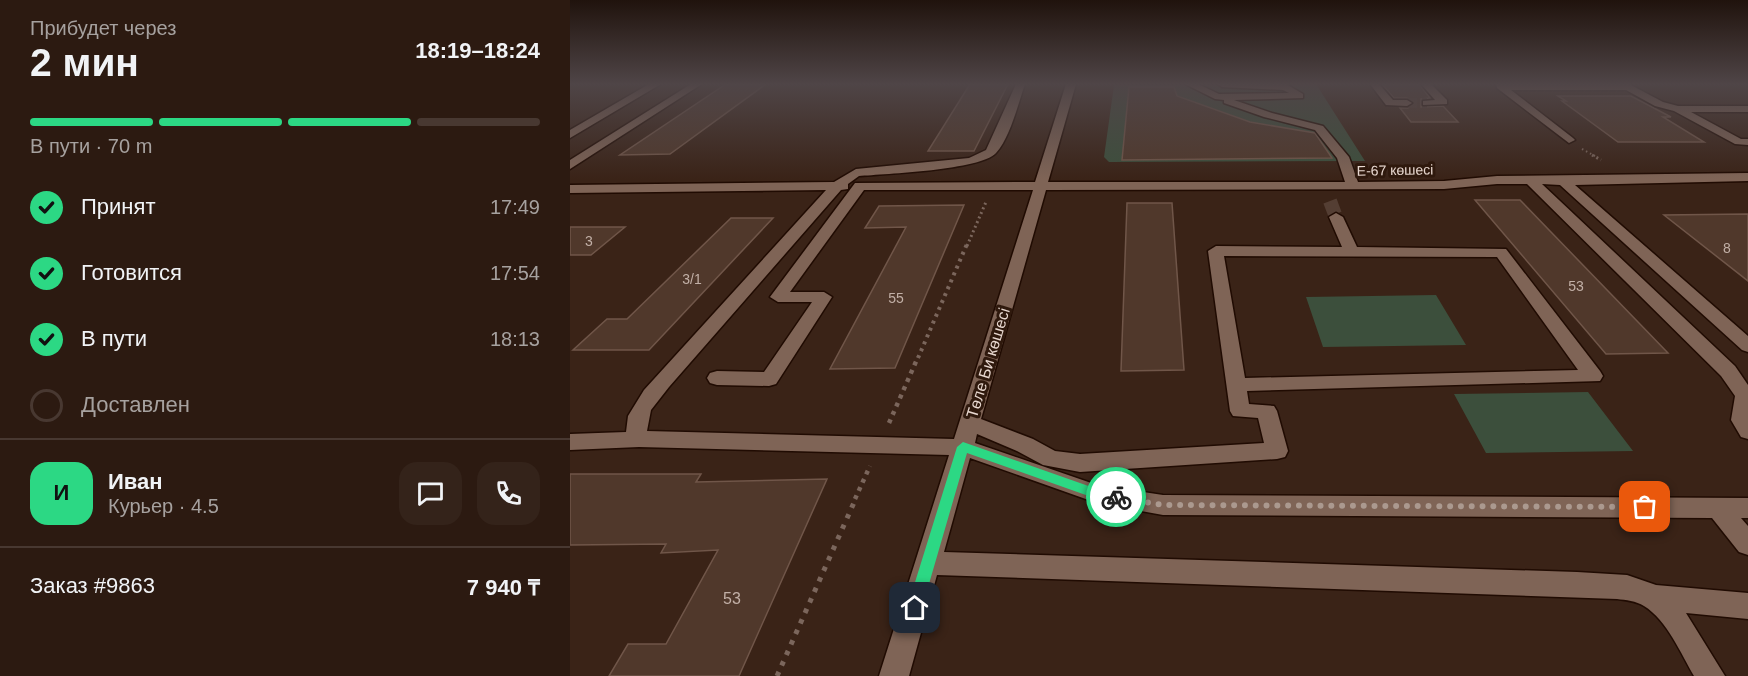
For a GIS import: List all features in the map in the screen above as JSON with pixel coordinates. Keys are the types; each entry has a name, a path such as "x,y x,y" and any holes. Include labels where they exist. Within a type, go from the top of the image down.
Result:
{"street":[{"path":"570,135 603,116"},
{"path":"570,165 648,116"},
{"path":"639,439 634,429 637,416 662,382 837,186 856,174 972,161 991,152 1009,116"},
{"name":"Төле Би көшесі","path":"894,676 1062,116"},
{"path":"1272,116 1318,128 1326,133 1343,157 1353,186"},
{"path":"1311,116 1318,128"},
{"path":"1538,116 1569,140"},
{"path":"1690,116 1740,142 1748,142"},
{"name":"Е-67 көшесі","path":"570,189 1041,185 1353,186 1444,185 1497,180 1748,177"},
{"path":"1530,180 1728,371 1745,396 1741,420 1748,430"},
{"path":"1563,181 1748,346"},
{"path":"717,378 769,379 824,297 778,297 860,186"},
{"path":"1324,186 1330,201"},
{"path":"1336,217 1351,251"},
{"path":"970,423 1025,445 1051,459 1080,463 1276,451 1267,411 1240,411 1236,385 1216,251 1501,252 1593,376 1236,385"},
{"path":"570,442 639,439 963,447 1097,494 1163,505 1748,508"},
{"path":"1718,508 1748,544"},
{"path":"928,563 1577,584 1626,588 1656,597 1748,606"},
{"path":"1656,597 1674,619 1710,676"}],"green space":[{"path":"1110,116 1336,116 1365,161 1109,162 1104,157"},
{"path":"1436,295 1466,345 1323,347 1306,297"},
{"path":"1588,392 1633,451 1486,453 1454,394"}],"building":[{"path":"679,116 723,116 670,154 620,155"},
{"path":"950,116 992,116 974,151 928,151"},
{"path":"1126,116 1232,116 1250,122 1315,133 1332,158 1122,160"},
{"path":"1406,116 1452,116 1458,122 1411,122"},
{"path":"1582,116 1668,116 1671,117 1663,117 1704,142 1618,142"},
{"path":"1475,200 1520,200 1668,353 1606,354"},
{"path":"1127,203 1172,203 1184,370 1121,371"},
{"path":"964,205 895,368 830,369 906,227 865,228 879,206"},
{"path":"1748,214 1748,281 1664,215"},
{"path":"731,218 773,218 649,350 573,350 607,319 627,319"},
{"path":"570,227 625,227 591,255 570,255"},
{"path":"570,474 701,474 696,482 827,479 739,676 609,676 628,644 666,644 718,550 661,553 666,544 570,545"}],"tunnel":[{"path":"1330,201 1336,217"}],"way so far":[{"path":"1116,497 1163,505 1645,507"}],"route":[{"path":"915,608 963,447 1097,494 1116,497"}]}
